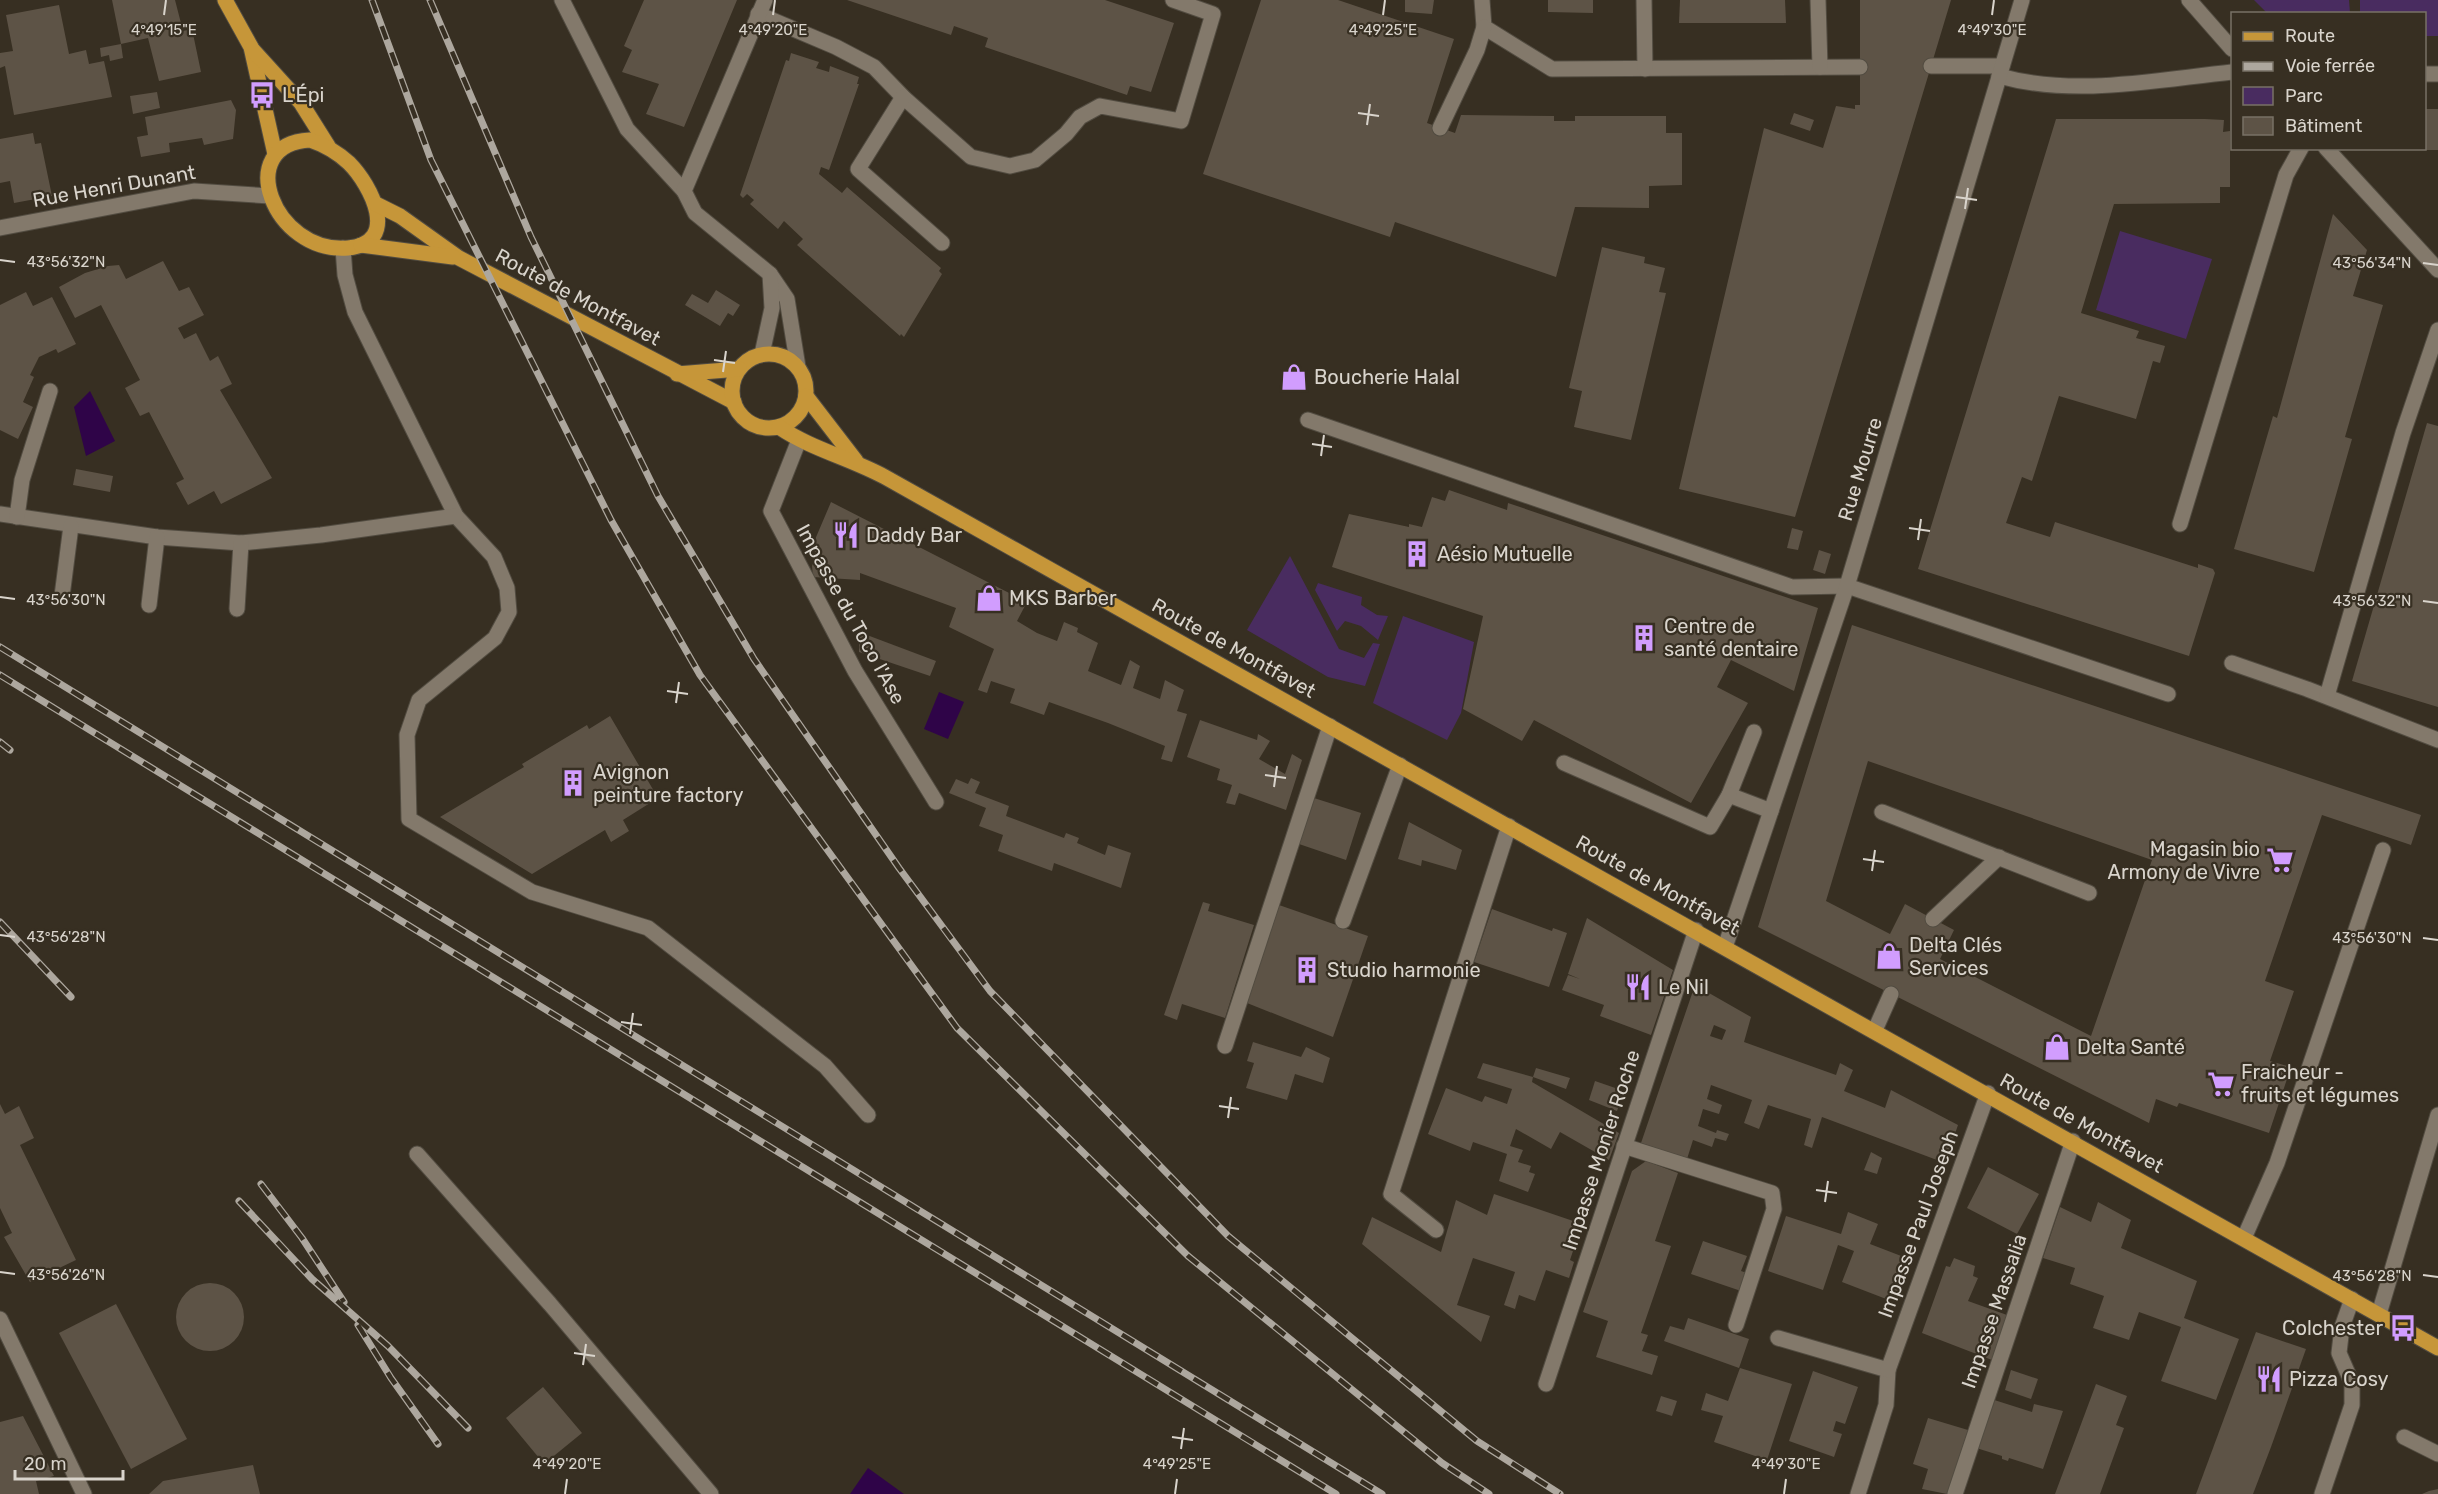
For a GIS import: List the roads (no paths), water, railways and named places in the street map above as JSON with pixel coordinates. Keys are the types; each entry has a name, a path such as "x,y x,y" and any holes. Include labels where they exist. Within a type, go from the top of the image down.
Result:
{"main road":[{"path":"225,0 250,48 275,154"},
{"path":"250,48 301,103 328,146 350,164 376,204 376,231 371,239 361,245 343,248 314,245 299,237 282,219 270,196 269,168 275,154 285,144 310,140 328,146"},
{"name":"Route de Montfavet","path":"376,204 400,216 459,258 734,402"},
{"name":"Route de Montfavet","path":"361,245 459,258"},
{"path":"762,354 782,355 798,367 805,381 806,396 802,410 792,421 779,427 765,428 741,415 734,402 732,385 739,369 749,359 762,354"},
{"path":"677,374 739,369"},
{"name":"Route de Montfavet","path":"806,396 856,461"},
{"name":"Route de Montfavet","path":"779,427 799,440 856,461 1988,1093 2438,1348"}],"street":[{"path":"562,0 627,129 684,191 695,213 770,274 787,299 798,367"},
{"path":"684,191 765,0"},
{"path":"758,14 836,46 874,66 903,97 971,157 1010,166 1035,160 1066,134 1080,117 1100,106 1181,121 1213,14 1173,0"},
{"path":"1440,128 1477,50 1484,27 1482,0"},
{"path":"1644,0 1645,69"},
{"path":"1818,0 1820,67"},
{"name":"Rue Mourre","path":"1725,946 1847,586 2022,0"},
{"path":"2189,0 2231,48"},
{"path":"1484,27 1552,69 1860,67"},
{"path":"1931,66 2000,71 2021,82 2079,88 2231,72"},
{"path":"903,97 858,169 942,243"},
{"path":"2180,524 2286,175 2300,150"},
{"path":"2327,150 2438,270"},
{"name":"Rue Henri Dunant","path":"0,228 194,191 270,196"},
{"path":"343,248 345,275 355,312 456,516 494,557 507,588 509,612 495,638 419,700 407,735 409,819 532,892 648,928 825,1066 868,1115"},
{"path":"762,354 772,308 770,274"},
{"path":"2327,696 2403,433 2438,330"},
{"path":"17,517 22,480 50,391"},
{"path":"1308,420 1792,587 1847,586 2168,693"},
{"name":"Impasse du Toco l'Ase","path":"799,440 771,511 855,671 936,802"},
{"path":"0,514 157,537 242,543 321,536 456,516"},
{"path":"62,596 71,526"},
{"path":"149,605 157,537"},
{"path":"237,609 242,543"},
{"path":"2232,663 2327,696 2438,740"},
{"path":"1225,1046 1330,726"},
{"path":"1563,764 1710,827 1729,795 1754,732"},
{"path":"1342,921 1400,765"},
{"path":"1729,795 1771,812"},
{"path":"1882,812 2090,893"},
{"path":"1436,1230 1391,1194 1509,826"},
{"path":"2244,1238 2277,1163 2383,850"},
{"path":"1933,919 1999,857"},
{"name":"Impasse Monier Roche","path":"1546,1384 1696,930"},
{"path":"1875,1030 1892,994"},
{"name":"Impasse Paul Joseph","path":"1858,1494 1886,1405 1888,1370 1988,1093"},
{"path":"2379,1314 2438,1115"},
{"name":"Impasse Massalia","path":"1954,1494 2073,1141"},
{"path":"1624,1146 1772,1193 1774,1209 1736,1325"},
{"path":"417,1155 550,1304 711,1494"},
{"path":"2322,1494 2352,1405 2352,1383 2339,1353 2342,1327 2352,1299"},
{"path":"0,1319 84,1494"},
{"path":"1778,1338 1888,1370"},
{"path":"2404,1437 2438,1454"}],"railway":[{"path":"372,0 431,160 611,520 700,675 957,1028 1188,1256 1442,1463 1489,1494"},
{"path":"430,0 531,237 658,496 754,659 899,868 990,991 1228,1236 1477,1441 1560,1494"},
{"path":"0,647 1382,1494"},
{"path":"0,675 1336,1494"},
{"path":"0,742 10,750"},
{"path":"0,922 71,997"},
{"path":"261,1184 302,1238 344,1302"},
{"path":"239,1201 312,1279 388,1346 468,1428"},
{"path":"358,1325 391,1378 438,1444"}],"place":[{"name":"L'Épi","path":"262,95"},
{"name":"Boucherie Halal","path":"1294,377"},
{"name":"Daddy Bar","path":"846,535"},
{"name":"Aésio Mutuelle","path":"1417,554"},
{"name":"MKS Barber","path":"989,598"},
{"name":"Centre de santé dentaire","path":"1644,638"},
{"name":"Avignon peinture factory","path":"573,783"},
{"name":"Magasin bio Armony de Vivre","path":"2280,860"},
{"name":"Delta Clés Services","path":"1889,956"},
{"name":"Studio harmonie","path":"1307,970"},
{"name":"Le Nil","path":"1638,987"},
{"name":"Delta Santé","path":"2057,1047"},
{"name":"Fraicheur - fruits et légumes","path":"2221,1084"},
{"name":"Colchester","path":"2403,1328"},
{"name":"Pizza Cosy","path":"2269,1379"}]}
